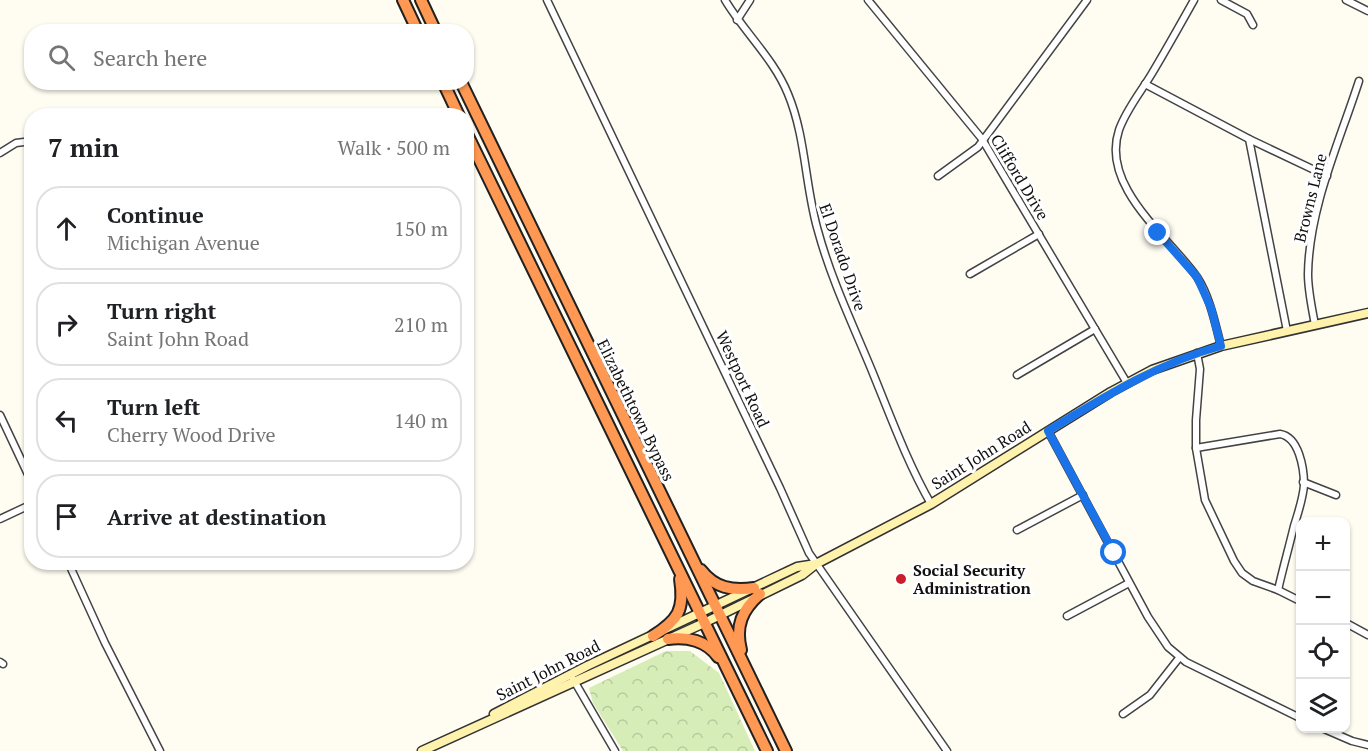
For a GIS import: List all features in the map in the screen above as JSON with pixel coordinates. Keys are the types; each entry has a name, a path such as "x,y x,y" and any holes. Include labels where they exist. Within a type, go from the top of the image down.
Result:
{"highway":[{"path":"403,0 414,24"},
{"path":"421,0 432,24"},
{"path":"446,90 455,108"},
{"name":"Elizabethtown Bypass","path":"465,90 474,108"},
{"name":"Elizabethtown Bypass","path":"474,109 786,751"},
{"name":"Elizabethtown Bypass","path":"474,148 767,751"},
{"path":"691,557 704,574 717,585 734,590 757,591 738,627 740,646 749,676"},
{"path":"653,636 670,625 680,609 681,591 676,565"},
{"path":"668,639 692,640 708,647 715,653 734,683"}],"street":[{"name":"Westport Road","path":"547,0 780,488 802,539 816,564 947,751"},
{"name":"El Dorado Drive","path":"725,0 737,20 772,66 789,96 799,133 814,217 827,260 887,410 921,487 931,504"},
{"path":"737,20 750,0"},
{"name":"Clifford Drive","path":"868,0 982,139 1127,383"},
{"path":"938,176 978,147 1087,0"},
{"path":"1194,0 1127,112 1118,133 1116,150 1123,182 1147,219 1197,277 1211,308 1221,346"},
{"path":"1221,0 1247,14 1253,25"},
{"path":"1346,0 1368,11"},
{"name":"Browns Lane","path":"1315,325 1309,288 1309,254 1328,176 1359,81"},
{"path":"1145,84 1328,176"},
{"path":"1249,138 1287,331"},
{"path":"0,153 15,144 24,142"},
{"path":"970,274 1039,234"},
{"name":"Saint John Road","path":"422,751 573,679 653,636 717,611 797,567 816,564 931,504 1127,383 1168,364 1221,346 1368,313"},
{"path":"1017,375 1095,329"},
{"path":"1197,353 1200,369 1196,448 1205,500 1234,561 1247,577 1296,599"},
{"path":"0,415 24,466"},
{"path":"1048,431 1129,583 1162,639 1179,658 1296,716"},
{"path":"1196,448 1270,435 1285,435 1295,444 1304,482 1278,590"},
{"path":"1304,482 1336,495"},
{"path":"1017,530 1083,495"},
{"path":"0,519 24,508"},
{"path":"72,570 105,643 160,751"},
{"path":"1067,616 1129,583"},
{"name":"Saint John Road","path":"573,679 668,639 702,618"},
{"path":"1348,625 1368,634"},
{"path":"1123,714 1150,694 1179,658"},
{"path":"573,679 615,751"},
{"path":"1332,733 1368,745"}],"green space":[{"path":"666,651 690,651 719,673 755,751 623,751 593,703 589,688"}],"place":[{"name":"Social Security Administration","path":"901,579"}],"route":[{"path":"1114,553 1048,431 1152,370 1221,346 1211,308 1197,277 1158,233"}]}
